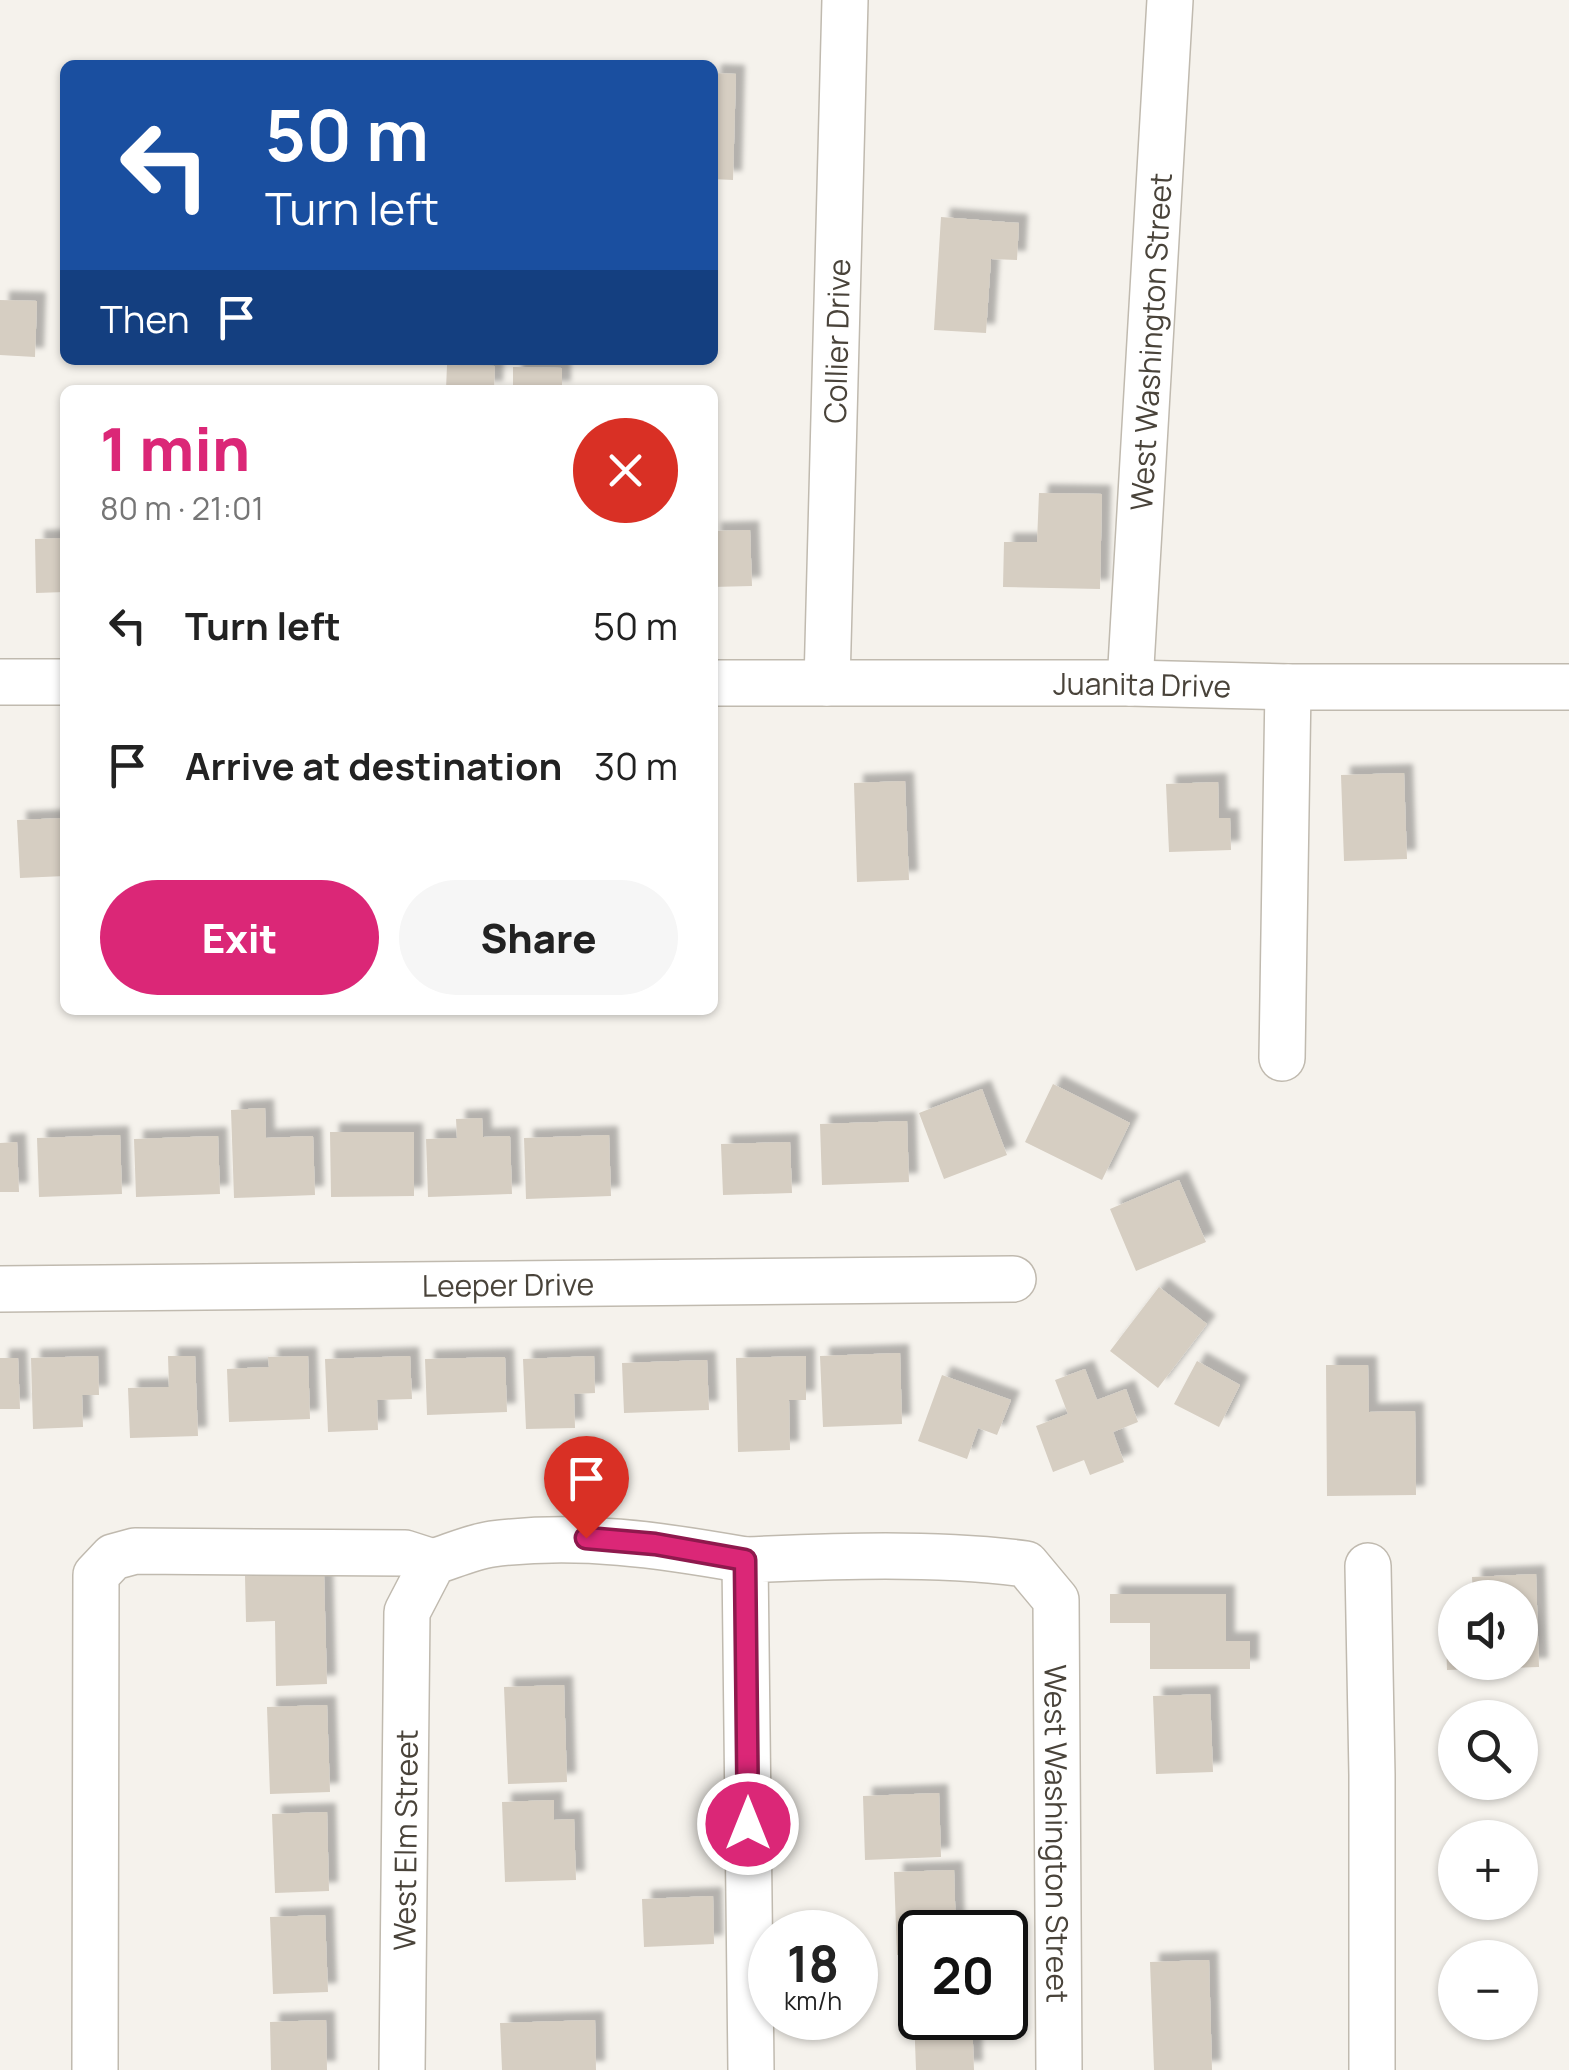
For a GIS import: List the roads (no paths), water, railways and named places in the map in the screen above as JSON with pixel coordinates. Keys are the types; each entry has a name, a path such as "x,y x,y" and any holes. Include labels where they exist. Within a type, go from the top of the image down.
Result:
{"street":[{"name":"Collier Drive","path":"827,683 846,0"},
{"name":"West Washington Street","path":"1130,683 1170,0"},
{"path":"0,682 60,682"},
{"name":"Juanita Drive","path":"718,683 1569,687"},
{"path":"1282,1058 1288,687"},
{"name":"Leeper Drive","path":"0,1290 1014,1279"},
{"path":"95,2070 96,1575 113,1557 135,1550 405,1552 432,1562 488,1544 586,1538 655,1544 745,1560 750,2070"},
{"name":"West Washington Street","path":"745,1560 834,1556 988,1559 1026,1564 1056,1600 1059,2070"},
{"name":"West Elm Street","path":"402,2070 407,1612 432,1562"},
{"path":"1368,1566 1372,2070"}]}
